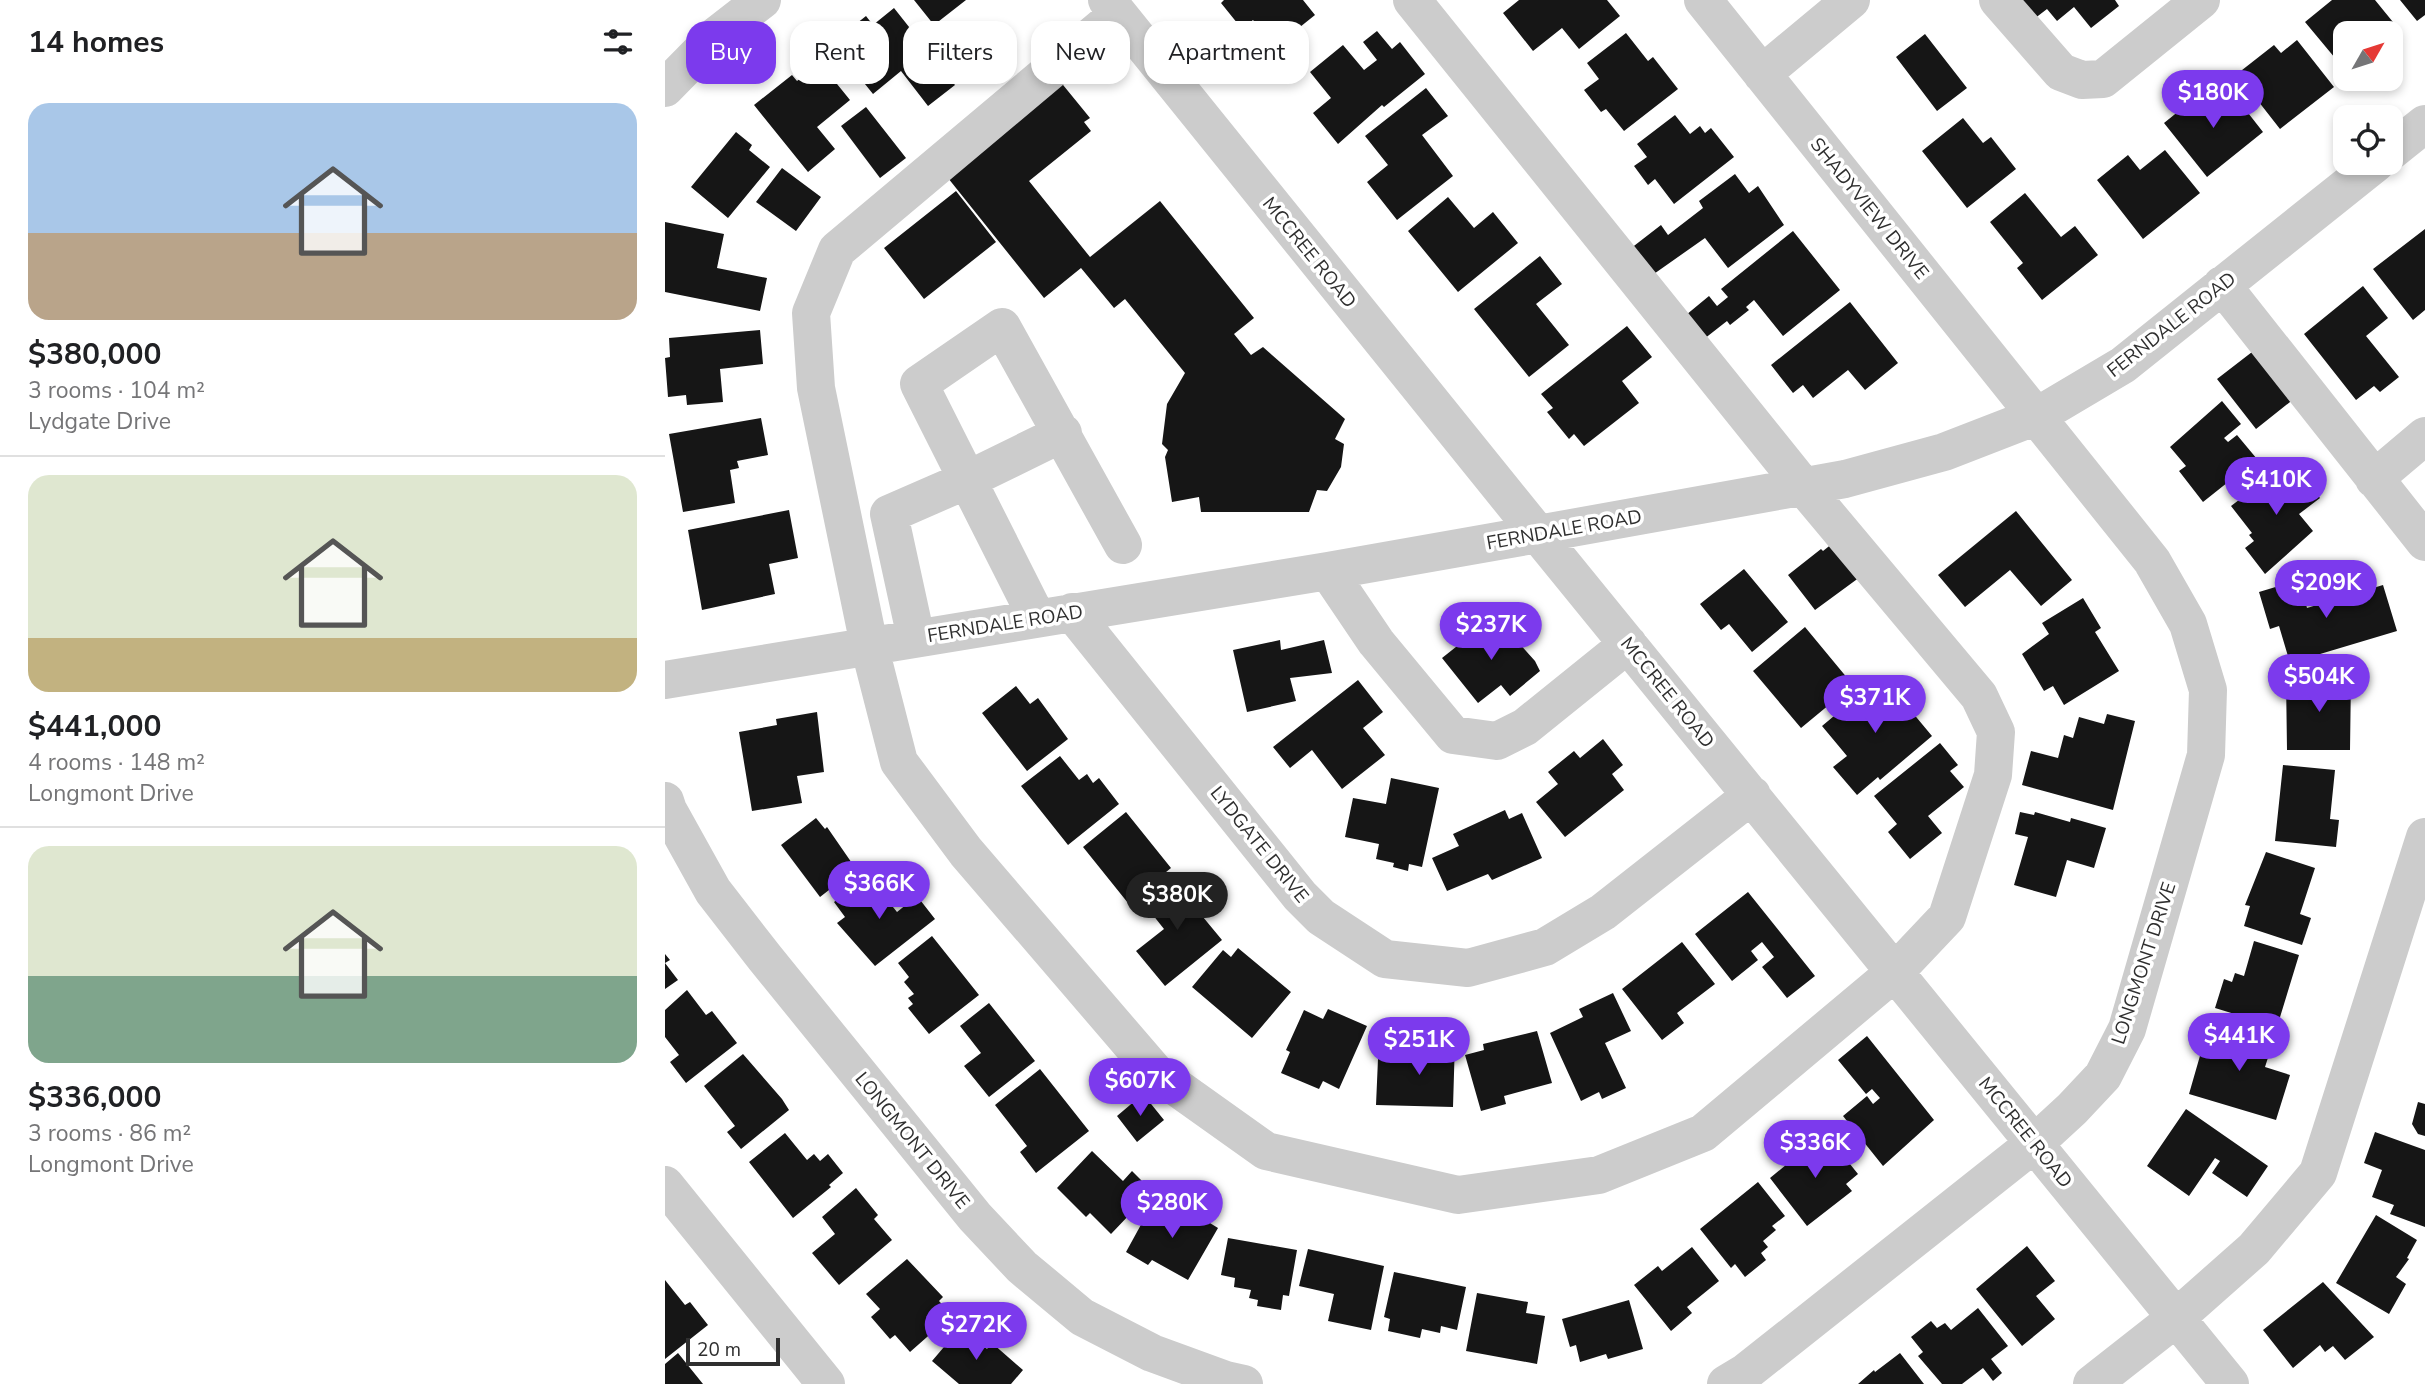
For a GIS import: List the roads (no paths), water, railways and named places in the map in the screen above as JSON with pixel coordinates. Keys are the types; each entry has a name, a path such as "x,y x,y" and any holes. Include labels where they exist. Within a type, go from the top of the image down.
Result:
{"street":[{"path":"665,88 717,35 762,0"},
{"path":"1112,7 837,250 811,313 815,388 869,645 899,762 966,852 1155,1072 1266,1150 1458,1195 1599,1175 1703,1133 1895,972 1947,917 1993,775 1996,732 1979,696 1803,486 1412,0"},
{"name":"SHADYVIEW DRIVE","path":"1703,0 2037,416"},
{"path":"1762,74 1851,0"},
{"path":"1998,0 2061,72 2081,80 2103,79 2201,0"},
{"name":"MCCREE ROAD","path":"1112,7 2230,1384"},
{"path":"2403,141 2425,124"},
{"name":"FERNDALE ROAD","path":"665,680 1538,534 1845,479 1944,452 2037,416 2123,365 2361,175"},
{"path":"2222,285 2425,542"},
{"name":"LYDGATE DRIVE","path":"1063,433 1002,327 919,384 967,480 1055,615 1300,896 1321,917 1385,959 1468,968 1545,947 1603,912 1752,795"},
{"name":"LONGMONT DRIVE","path":"1726,1384 1746,1372 2035,1143 2103,1076 2127,1028 2206,755 2208,690 2188,624 2153,561 2037,416"},
{"path":"916,638 889,514 1063,433 1123,545"},
{"path":"2374,479 2425,436"},
{"path":"1328,571 1376,642 1453,735 1497,741 1525,727 1628,644"},
{"name":"LONGMONT DRIVE","path":"665,800 713,891 975,1217 1022,1267 1082,1317 1153,1353 1244,1384"},
{"path":"2092,1384 2176,1318 2254,1249 2318,1172 2425,837"},
{"path":"665,1185 825,1384"}]}
